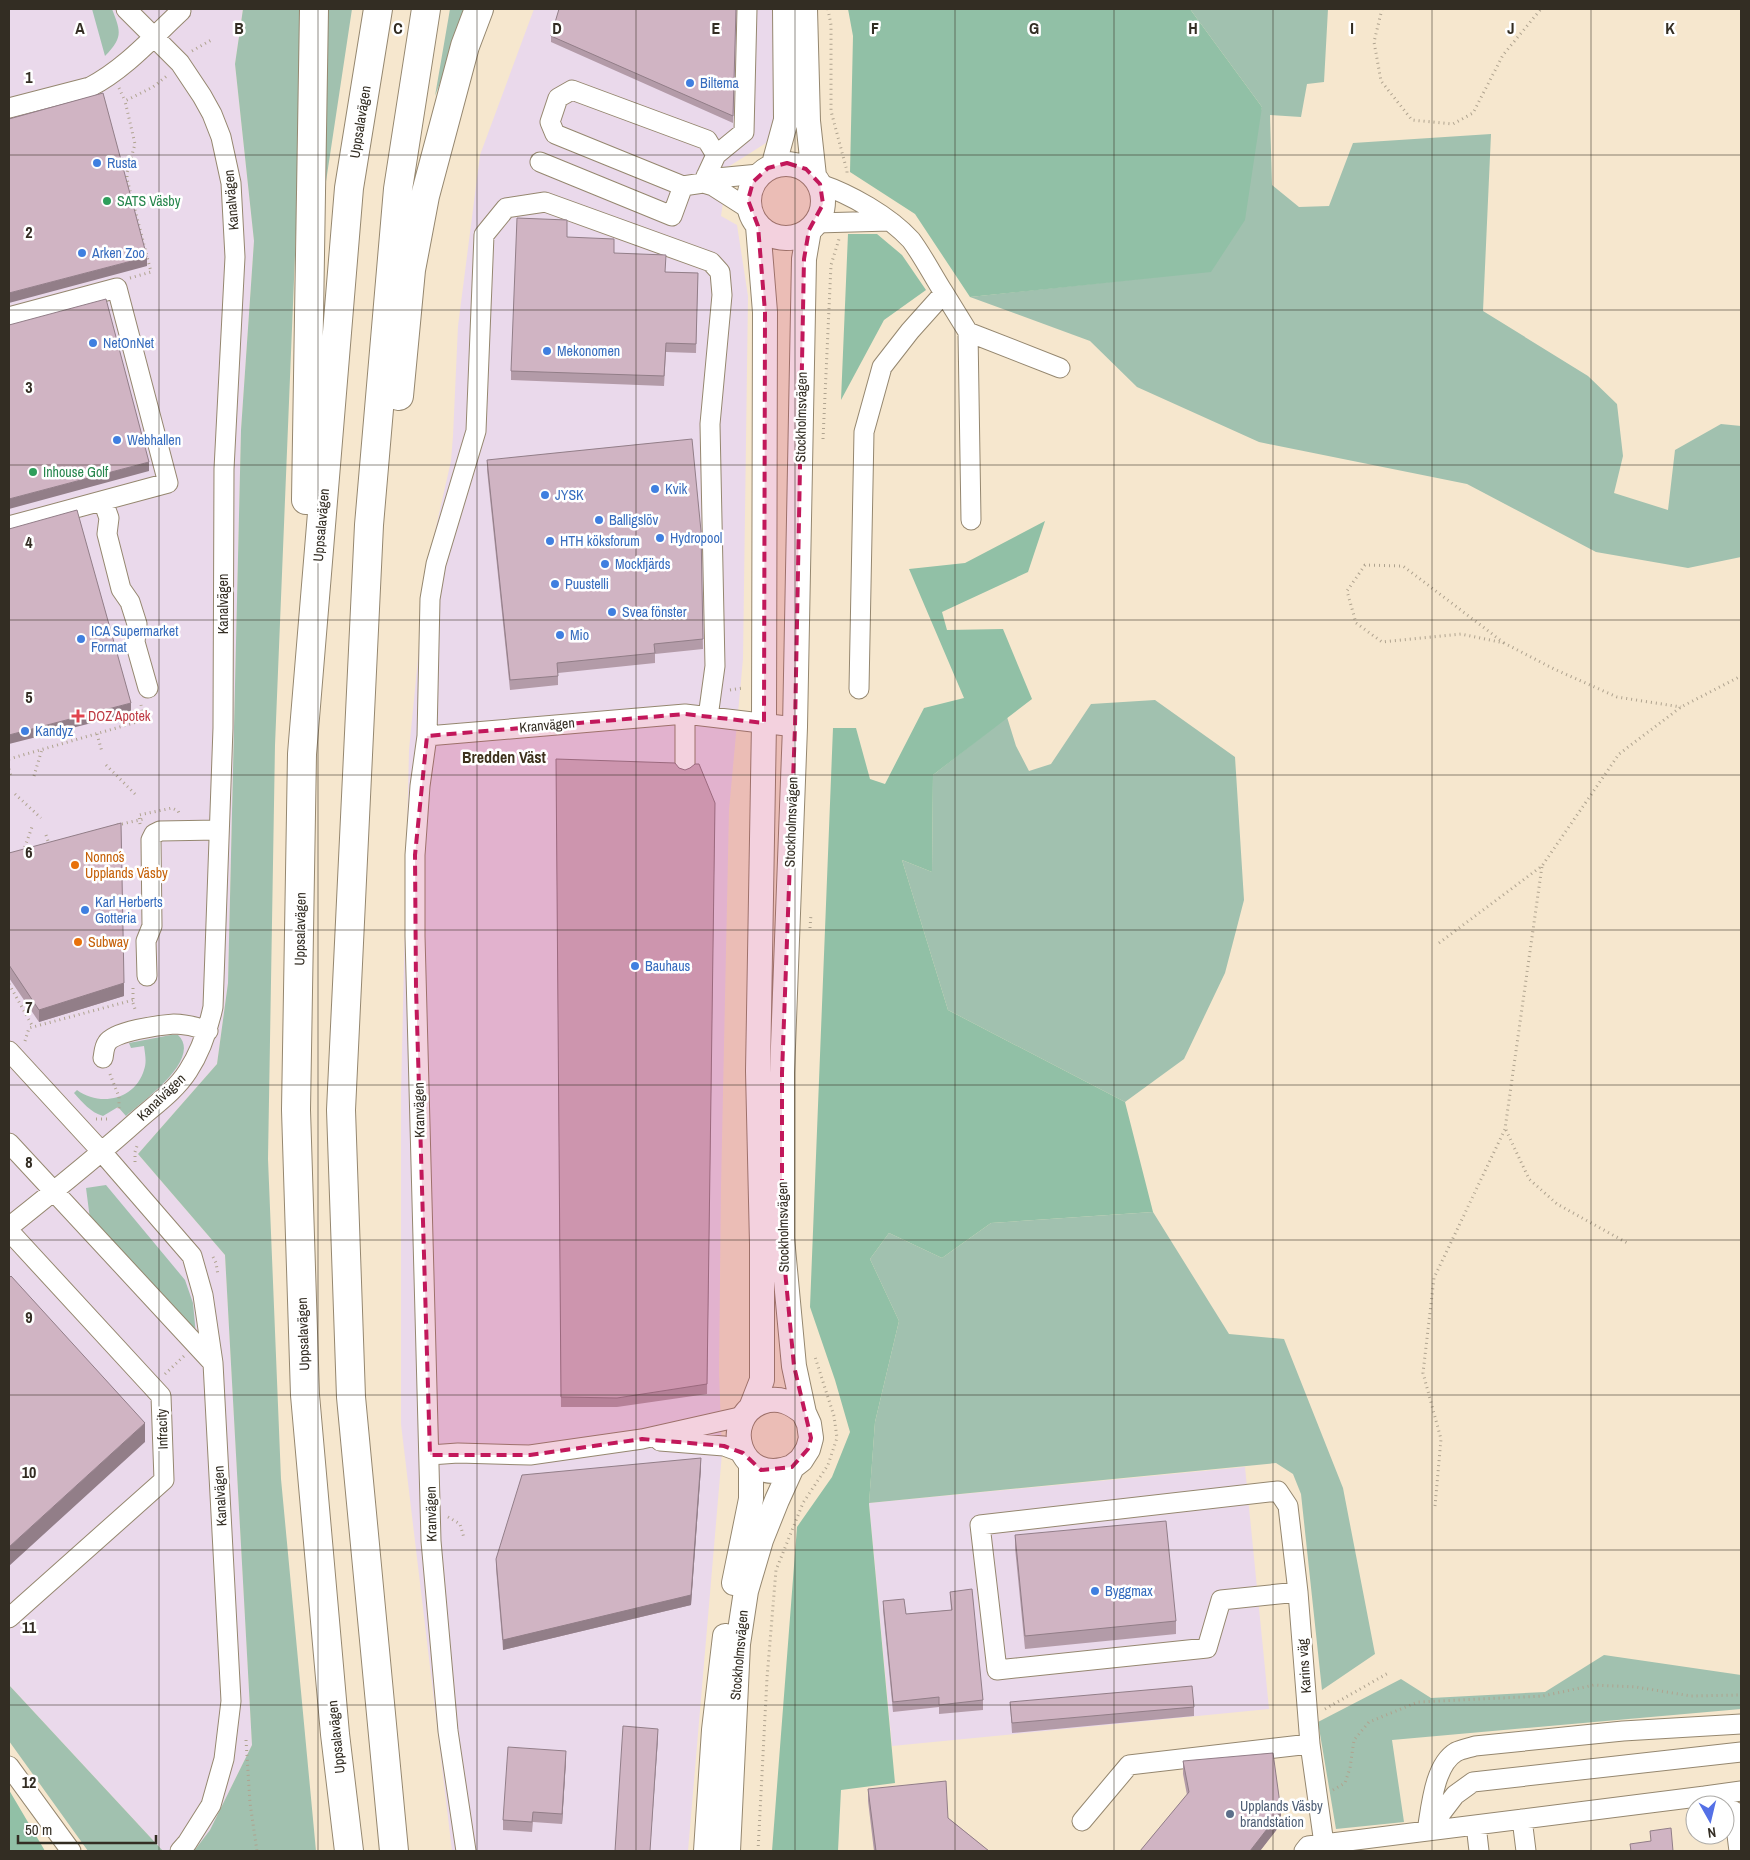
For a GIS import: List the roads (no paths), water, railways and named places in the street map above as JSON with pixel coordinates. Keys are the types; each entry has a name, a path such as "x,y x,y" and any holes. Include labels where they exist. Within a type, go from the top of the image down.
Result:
{"highway":[{"path":"302,754 314,9"},
{"name":"Uppsalavägen","path":"348,1851 335,1734 305,1395 296,1110 302,754 349,188 378,9"},
{"path":"394,1851 351,1397 341,1110 369,525 398,189 426,9"},
{"path":"354,855 411,270 425,196 466,46 479,9"}],"main road":[{"name":"Stockholmsvägen","path":"706,1851 714,1730 722,1650 751,1499 747,1458 739,1438 740,1426 762,1380 762,1244 758,1071 764,723 765,312 749,191 767,169 786,120 784,9"},
{"name":"Stockholmsvägen","path":"728,1851 738,1644 746,1590 762,1540 792,1468 801,1460 808,1449 811,1438 794,1366 782,1238 782,1073 795,727 804,259 813,226 823,204 823,194 817,180 808,120 805,9"},
{"path":"767,169 787,163 797,165 806,169 817,180"},
{"path":"753,217 764,232 782,238 796,236 813,226"},
{"path":"748,1412 769,1399 792,1403 804,1413"},
{"path":"747,1458 761,1470 771,1472 792,1468"}],"street":[{"name":"Kanalvägen","path":"9,1229 176,1085 187,1073 208,1031 213,1007 222,728 224,469 235,257 231,183 221,137 212,114 202,96 180,64 126,9"},
{"path":"704,180 716,155 744,132 747,9"},
{"path":"9,108 90,87 100,82 123,65 180,10"},
{"path":"716,155 707,140 572,90 558,98 550,122 555,134 683,186 704,180 767,169"},
{"path":"540,162 672,216 683,186"},
{"path":"704,180 753,217"},
{"path":"817,180 891,221 911,241 968,332 971,520"},
{"path":"427,736 430,599 436,564 476,431 484,235 506,208 545,202 711,262 720,272 722,294 710,424 715,666 708,717"},
{"path":"813,226 891,221"},
{"path":"9,317 117,288 168,483 9,526"},
{"path":"859,689 864,432 882,367 910,331 944,293"},
{"path":"968,332 1060,368"},
{"path":"103,501 109,518 107,534 121,589 130,602 137,624 135,642 144,695"},
{"path":"684,714 684,768"},
{"name":"Kranvägen","path":"466,1851 447,1722 431,1541 419,1123 415,854 420,786 427,736 684,714 795,727"},
{"path":"147,976 146,941 152,926 152,840 154,834 160,831 218,830"},
{"path":"103,1058 107,1041 116,1036 141,1029 173,1024 191,1026 208,1031"},
{"path":"16,1048 101,1151"},
{"path":"9,1143 213,1363"},
{"name":"Kanalvägen","path":"101,1151 192,1256 203,1295 213,1363 231,1701 224,1759 211,1804 188,1843 180,1851"},
{"name":"Infracity","path":"9,1229 161,1396 164,1480 9,1618"},
{"path":"430,1455 458,1453 530,1455 642,1439 748,1412"},
{"path":"642,1439 724,1446 747,1458"},
{"name":"Karins väg","path":"1298,1592 1221,1600 1207,1648 997,1670 980,1525 1278,1491 1288,1506 1298,1592 1310,1744 1325,1847"},
{"path":"1427,1831 1436,1785 1444,1764 1456,1752 1475,1746 1623,1731 1741,1724"},
{"path":"1082,1821 1129,1764 1310,1744"},
{"path":"1427,1831 1454,1794 1473,1782 1741,1752"},
{"path":"9,1766 71,1851"},
{"path":"1712,1795 1741,1791"},
{"path":"1304,1851 1308,1846 1325,1847 1427,1831 1685,1799"},
{"path":"1522,1819 1526,1851"},
{"path":"1476,1825 1479,1851"},
{"path":"1735,1830 1739,1851"}],"place":[{"name":"Biltema","path":"690,83"},
{"name":"Rusta","path":"97,163"},
{"name":"SATS Väsby","path":"107,201"},
{"name":"Arken Zoo","path":"82,253"},
{"name":"NetOnNet","path":"93,343"},
{"name":"Mekonomen","path":"547,351"},
{"name":"Webhallen","path":"117,440"},
{"name":"Inhouse Golf","path":"33,472"},
{"name":"Kvik","path":"655,489"},
{"name":"JYSK","path":"545,495"},
{"name":"Balligslöv","path":"599,520"},
{"name":"Hydropool","path":"660,538"},
{"name":"HTH köksforum","path":"550,541"},
{"name":"Mockfjärds","path":"605,564"},
{"name":"Puustelli","path":"555,584"},
{"name":"Svea fönster","path":"612,612"},
{"name":"Mio","path":"560,635"},
{"name":"ICA Supermarket Format","path":"81,639"},
{"name":"DOZ Apotek","path":"78,716"},
{"name":"Kandyz","path":"25,731"},
{"name":"Nonno´s Upplands Väsby","path":"75,865"},
{"name":"Karl Herberts Gotteria","path":"85,910"},
{"name":"Subway","path":"78,942"},
{"name":"Bauhaus","path":"635,966"},
{"name":"Byggmax","path":"1095,1591"},
{"name":"Upplands Väsby brandstation","path":"1230,1814"}],"district":[{"name":"Bredden Väst","path":"504,757"}]}
